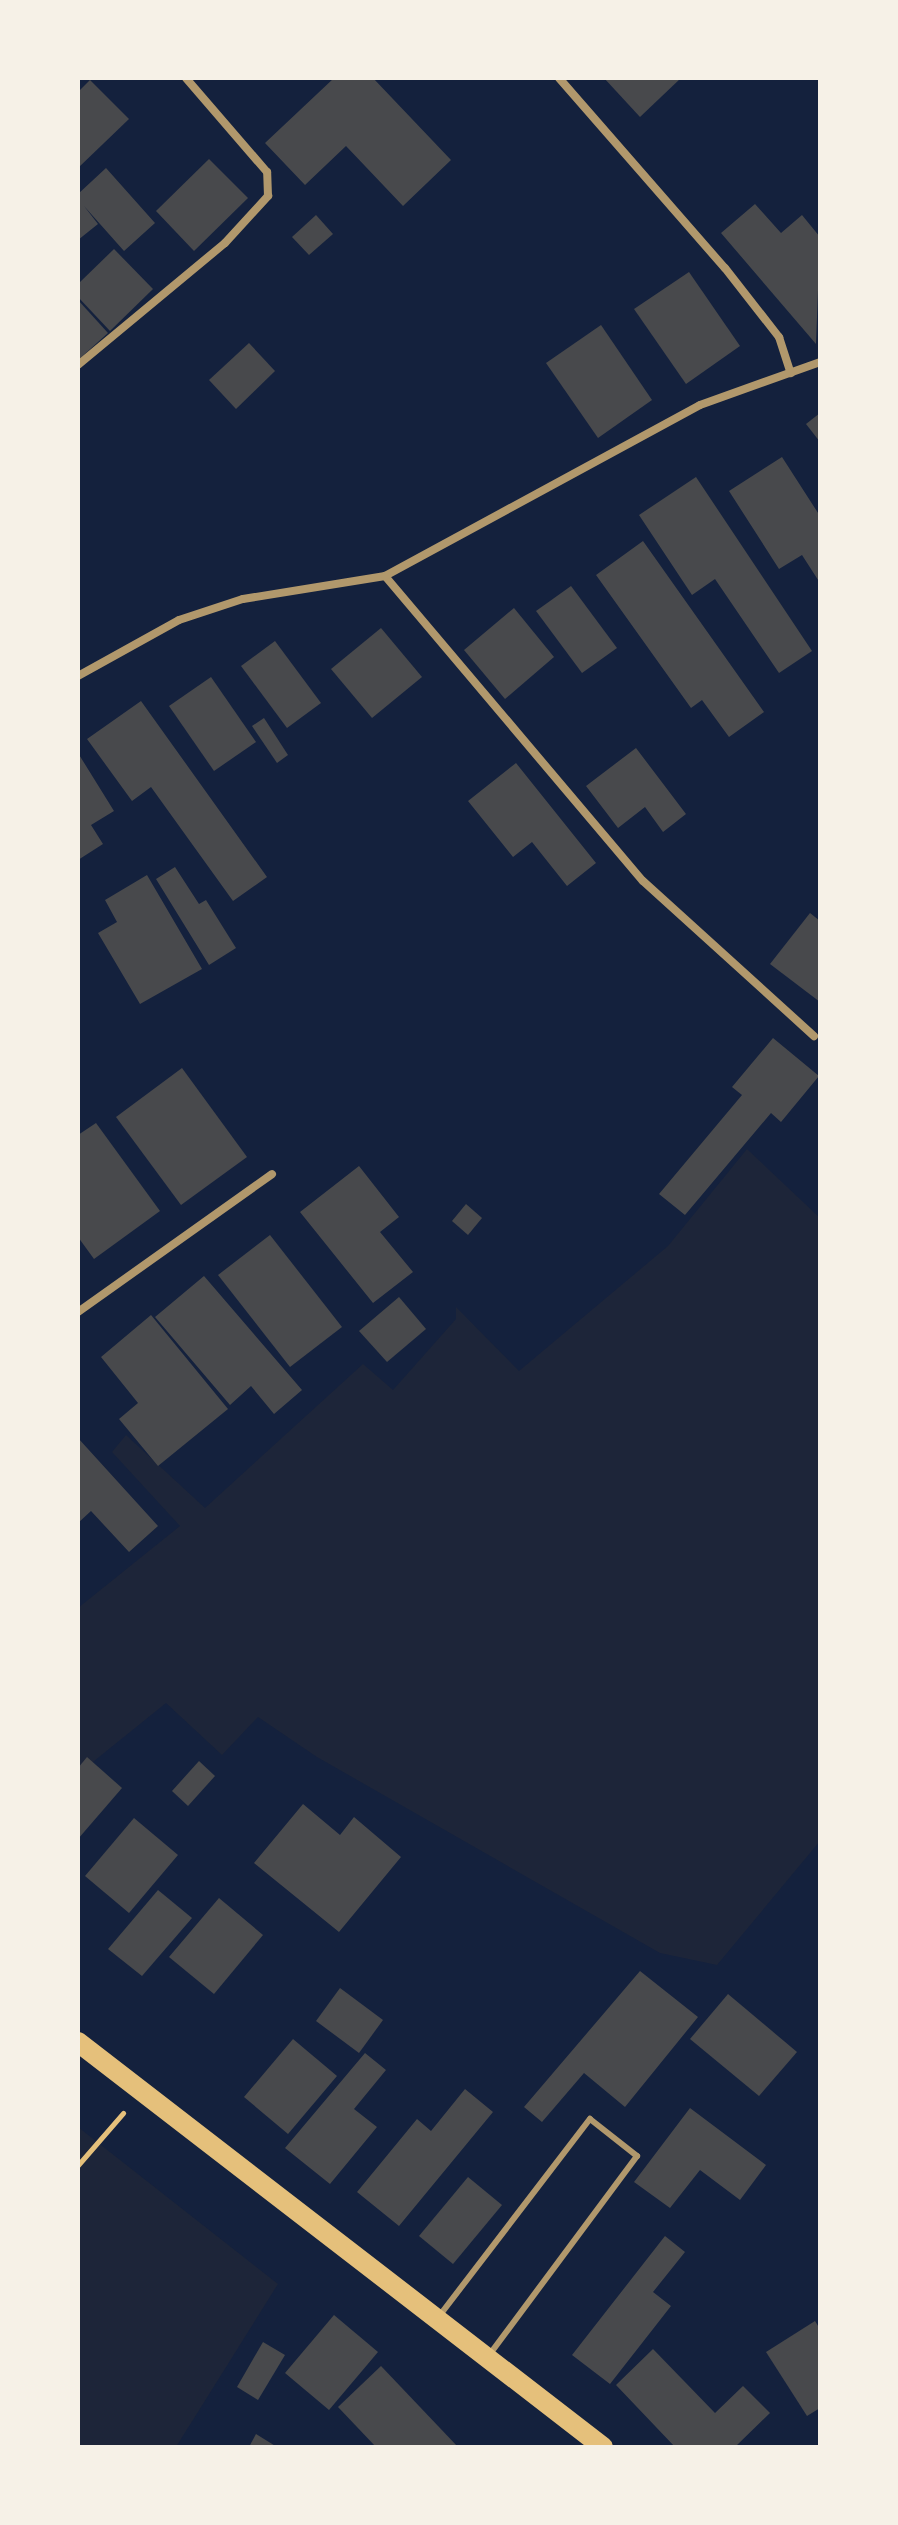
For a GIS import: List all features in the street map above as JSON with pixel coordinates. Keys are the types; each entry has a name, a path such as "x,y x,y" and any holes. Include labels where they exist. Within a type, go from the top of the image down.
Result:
{"main road":[{"path":"78,2042 603,2447"}],"street":[{"path":"78,365 225,243 268,196 267,172 186,78"},
{"path":"559,78 734,279 779,337 791,373"},
{"path":"78,662 81,675 179,620 243,599 385,576 700,405 820,362"},
{"path":"385,576 643,881 814,1036"},
{"path":"78,1312 272,1174"}],"lane":[{"path":"438,2318 590,2119 637,2156 488,2357"}],"path":[{"path":"78,2165 142,2090"}],"shaded area":[{"path":"747,1149 820,1218 820,1841 717,1965 660,1953 317,1757 258,1717 222,1755 166,1703 78,1774 78,1608 180,1526 112,1452 126,1435 205,1508 363,1364 393,1390 456,1319 456,1307 519,1371 668,1246"},
{"path":"78,2127 278,2284 176,2447 78,2447"}],"building":[{"path":"334,78 373,78 451,160 403,206 346,146 305,185 265,143"},
{"path":"604,78 681,78 640,117"},
{"path":"90,80 129,119 78,168 78,92"},
{"path":"209,159 248,198 194,251 156,211"},
{"path":"106,168 155,223 124,251 84,206 98,224 78,240 78,194"},
{"path":"755,204 781,233 802,215 820,237 816,344 721,233"},
{"path":"316,215 333,234 309,255 292,237"},
{"path":"114,249 153,289 110,331 78,297 78,284"},
{"path":"689,272 740,346 686,384 634,309"},
{"path":"78,300 108,333 78,360"},
{"path":"601,325 652,400 598,438 546,363"},
{"path":"249,343 275,371 236,409 209,380"},
{"path":"820,413 820,442 806,424"},
{"path":"782,457 820,516 820,583 802,555 779,569 729,491"},
{"path":"696,477 812,651 779,673 715,579 692,595 639,515"},
{"path":"643,541 764,712 729,737 702,700 691,708 596,575"},
{"path":"571,586 617,648 582,673 536,611"},
{"path":"514,608 554,657 505,699 464,650"},
{"path":"381,628 422,677 372,718 331,669"},
{"path":"275,641 321,703 287,728 241,666"},
{"path":"211,677 256,742 214,771 169,706"},
{"path":"141,701 267,877 233,901 151,787 132,801 87,739"},
{"path":"264,718 288,755 277,763 252,726"},
{"path":"636,748 686,814 663,832 645,807 618,828 586,786"},
{"path":"78,753 114,811 91,825 103,844 78,860"},
{"path":"516,763 596,863 567,886 532,842 513,857 468,801"},
{"path":"175,867 199,904 206,900 236,948 209,965 156,879"},
{"path":"147,875 202,969 140,1004 98,933 117,922 105,900"},
{"path":"810,913 820,921 820,1002 770,964"},
{"path":"773,1038 819,1076 781,1122 771,1113 685,1215 659,1194 742,1095 732,1087"},
{"path":"182,1068 247,1157 181,1205 116,1117"},
{"path":"96,1123 160,1211 94,1259 78,1237 78,1135"},
{"path":"359,1166 399,1217 380,1232 413,1272 373,1303 300,1212"},
{"path":"466,1204 482,1218 468,1235 452,1221"},
{"path":"270,1235 342,1327 290,1367 218,1275"},
{"path":"204,1276 302,1390 274,1414 251,1386 230,1405 155,1317"},
{"path":"399,1297 426,1329 387,1362 359,1331"},
{"path":"151,1315 228,1409 158,1466 119,1419 138,1403 101,1357"},
{"path":"78,1438 158,1526 129,1552 91,1511 78,1523"},
{"path":"87,1757 122,1788 78,1839 78,1768"},
{"path":"199,1761 215,1776 188,1806 172,1791"},
{"path":"303,1804 340,1835 354,1817 401,1857 339,1932 254,1863"},
{"path":"134,1818 178,1855 129,1913 85,1876"},
{"path":"158,1890 192,1918 142,1976 108,1949"},
{"path":"219,1898 263,1935 214,1994 169,1957"},
{"path":"640,1971 698,2017 625,2107 584,2073 542,2122 524,2107"},
{"path":"340,1988 383,2020 359,2053 316,2021"},
{"path":"728,1994 797,2052 759,2096 690,2039"},
{"path":"293,2039 337,2076 288,2134 244,2097"},
{"path":"365,2053 386,2070 354,2109 377,2127 330,2184 285,2148"},
{"path":"465,2089 493,2112 399,2226 357,2192 417,2119 431,2131"},
{"path":"690,2108 766,2165 740,2200 700,2170 670,2208 634,2182"},
{"path":"468,2177 502,2205 453,2264 419,2236"},
{"path":"665,2236 685,2252 653,2292 671,2306 610,2384 572,2355"},
{"path":"334,2315 378,2352 329,2410 285,2373"},
{"path":"815,2321 820,2329 820,2408 807,2416 766,2352"},
{"path":"263,2342 285,2355 258,2400 237,2387"},
{"path":"653,2349 715,2413 743,2386 770,2413 735,2447 675,2447 616,2385"},
{"path":"381,2366 458,2447 376,2447 338,2407"},
{"path":"256,2434 277,2447 249,2447"}]}
